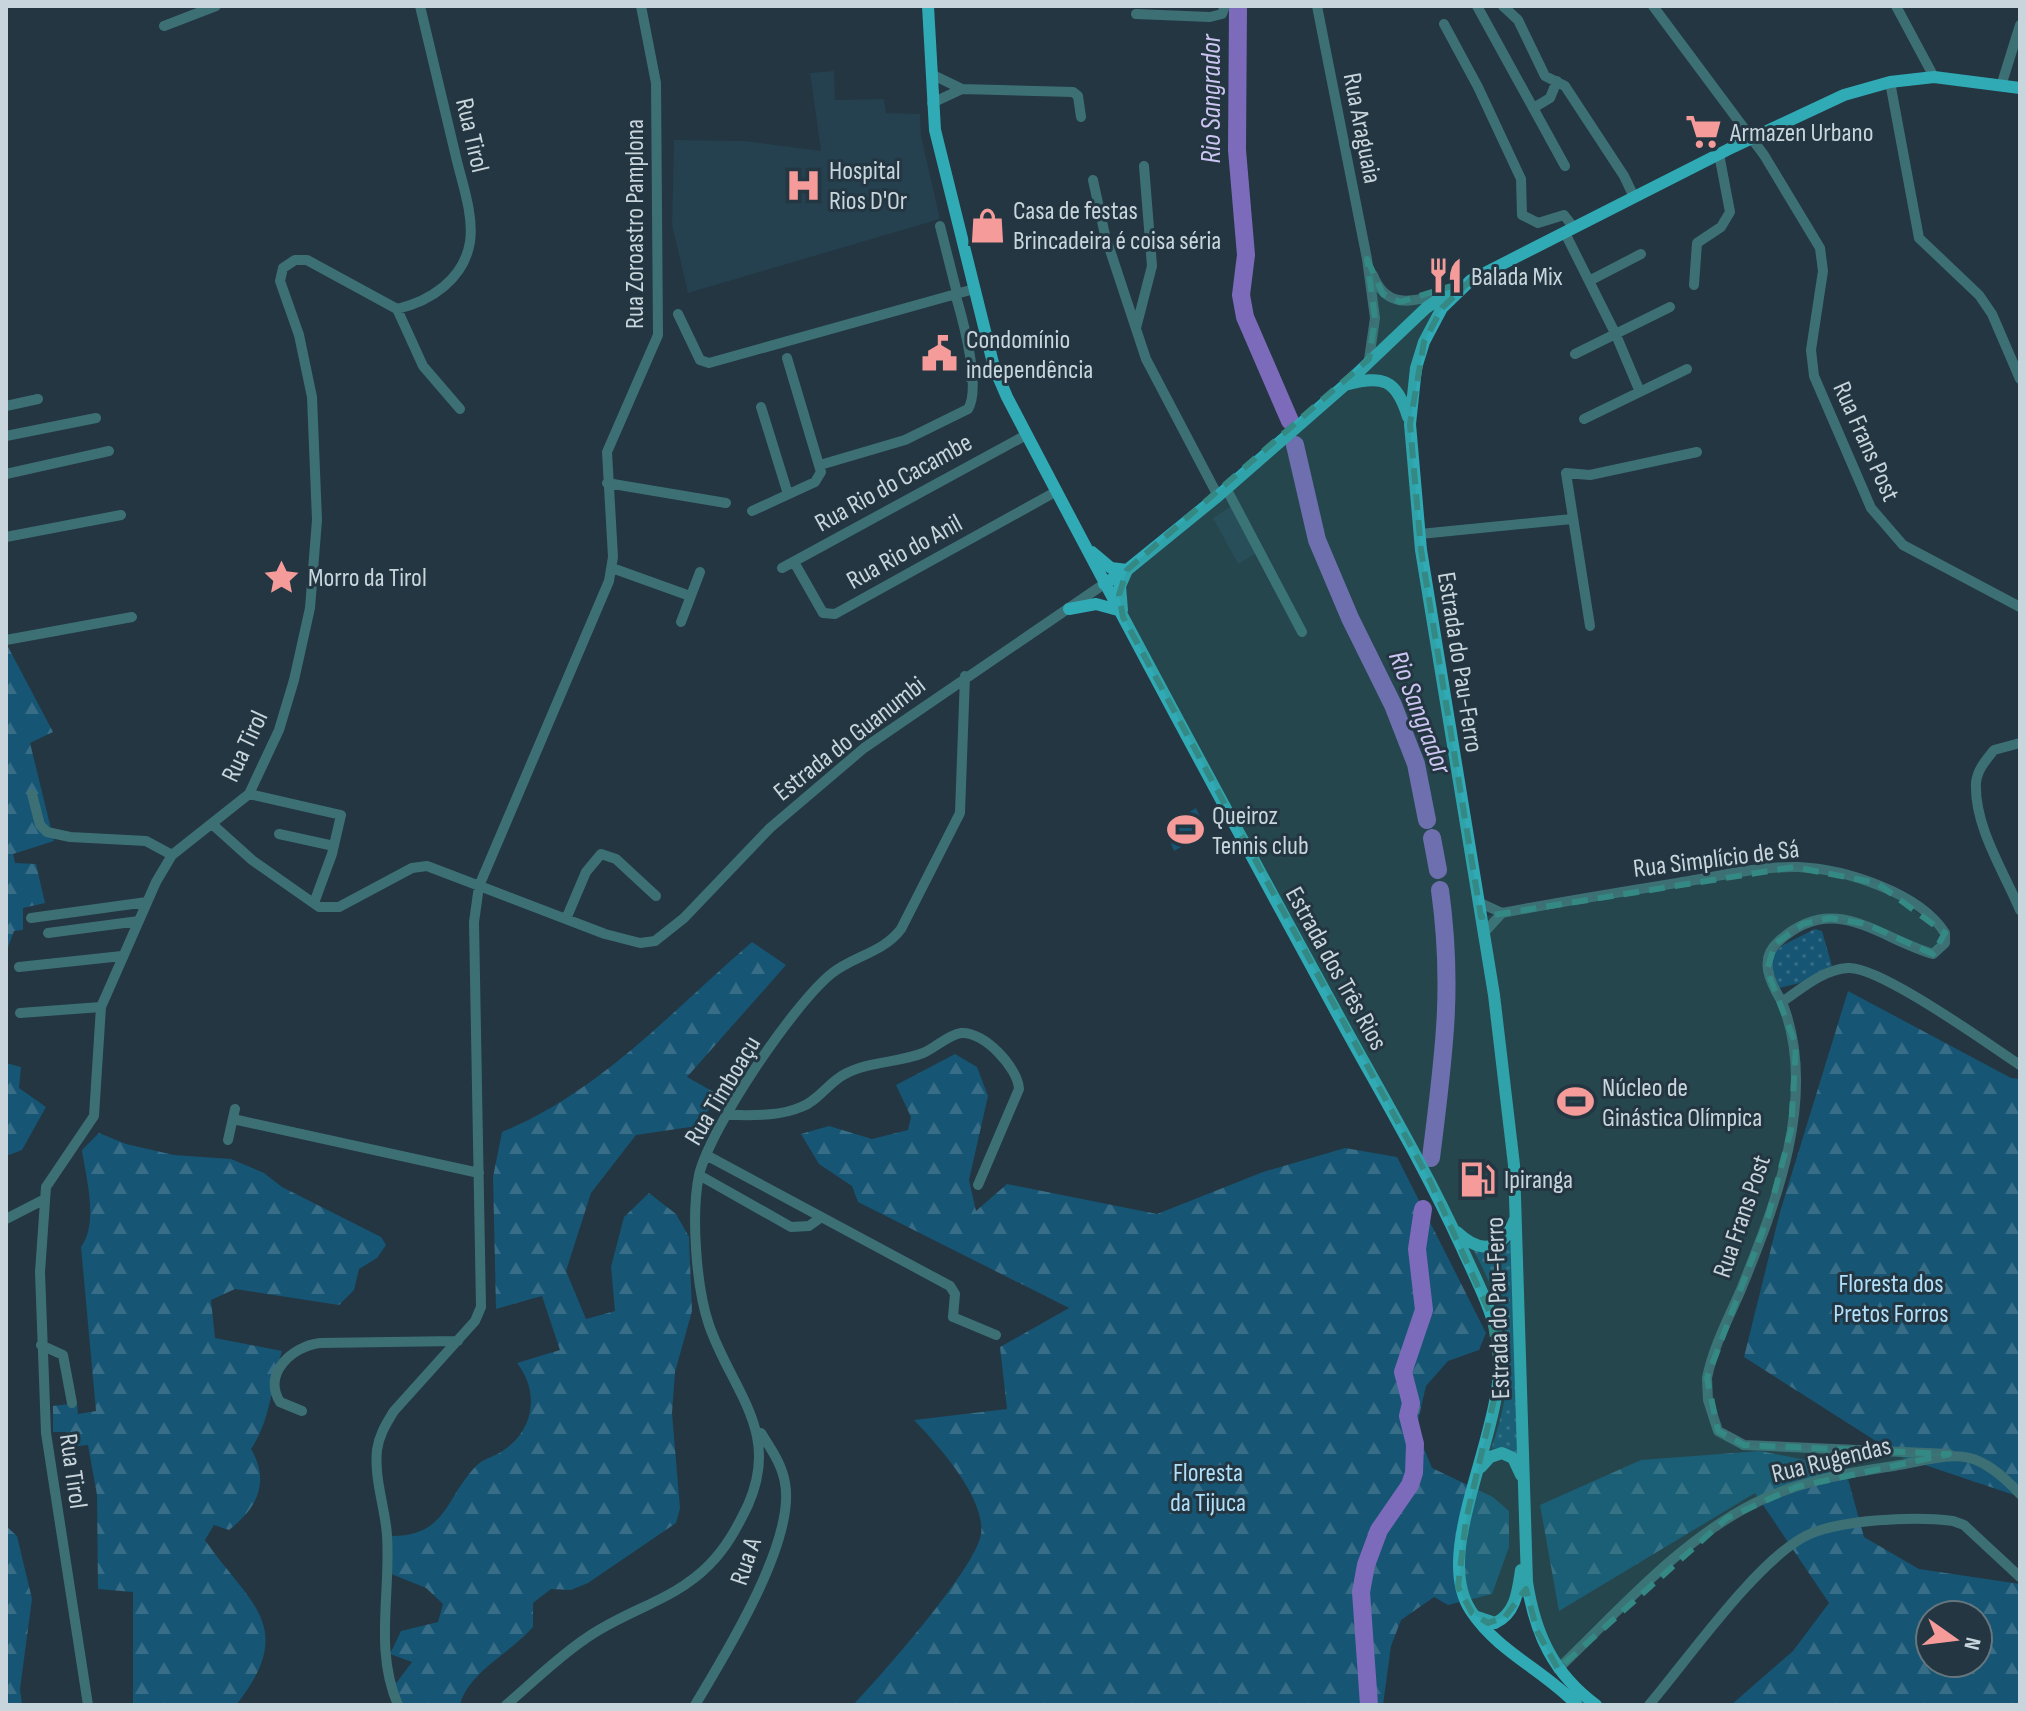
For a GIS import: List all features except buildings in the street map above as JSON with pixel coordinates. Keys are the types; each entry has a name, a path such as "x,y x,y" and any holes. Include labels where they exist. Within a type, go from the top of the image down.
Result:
{"main road":[{"name":"Estrada dos Três Rios","path":"928,6 935,130 994,367 1104,584 1452,1227 1489,1311 1500,1360 1496,1397 1457,1573 1458,1587 1472,1613 1504,1647 1576,1700 1596,1705"},
{"name":"Estrada do Pau-Ferro","path":"1576,1700 1537,1631 1527,1582 1517,1213 1506,1078 1420,534 1410,424 1416,368 1424,342 1442,308 1471,280 1751,138 1844,95 1890,82 1934,77 2020,88"},
{"name":"Estrada do Guanumbi","path":"1104,584 1127,570 1222,492 1345,385 1369,359 1444,293 1471,280"},
{"path":"1345,385 1376,380 1389,383 1403,400 1410,424"},
{"path":"1069,609 1096,604 1120,613 1119,595 1127,570 1106,566 1084,544"},
{"path":"1452,1227 1469,1243 1486,1247 1508,1235 1517,1213"},
{"path":"1480,1470 1490,1457 1502,1453 1513,1458 1524,1482"},
{"path":"1472,1613 1488,1623 1505,1617 1514,1602 1526,1547"}],"street":[{"path":"164,26 216,6"},
{"name":"Rua Tirol","path":"88,1705 46,1433 41,1345 45,1199 50,1176 90,1123 97,1108 101,1007 147,902 172,855 249,794 279,730 305,638 317,520 312,397 303,347 282,291 281,275 288,263 307,260 397,309 416,304 445,286 465,258 470,242 465,198 420,6"},
{"name":"Rua Zoroastro Pamplona","path":"479,886 612,568 607,452 658,335 656,83 641,6"},
{"name":"Rua Araguaia","path":"1317,6 1367,259 1375,318 1369,359"},
{"path":"1477,6 1516,82 1535,107 1565,166"},
{"path":"1503,6 1518,20 1545,76 1565,86 1624,176 1634,197"},
{"name":"Rua Frans Post","path":"1653,6 1751,138 1820,248 1823,271 1811,350 1814,376 1880,524 1903,545 2020,607"},
{"path":"1896,6 1934,77"},
{"path":"1136,14 1210,17 1223,10"},
{"path":"1444,24 1478,87 1521,179 1522,215 1538,223 1564,215 1589,281 1640,392"},
{"path":"2001,86 2018,40 2020,25"},
{"path":"931,74 962,89 1073,92 1078,96 1081,117"},
{"path":"1535,107 1550,98 1557,81"},
{"path":"1890,82 1919,238 1979,295 1992,314 2020,379"},
{"path":"932,103 962,89"},
{"path":"1694,285 1697,243 1721,227 1730,212 1719,154"},
{"path":"1136,328 1152,266 1144,166"},
{"path":"1093,180 1105,235 1157,385 1302,632"},
{"path":"820,465 905,440 968,409 974,396 970,378 972,356 940,226"},
{"path":"1589,281 1641,254"},
{"name":"Rua Araguaia","path":"1367,259 1376,283 1391,300 1408,302 1444,293"},
{"path":"678,314 700,360 709,363 974,289"},
{"path":"1575,354 1670,307"},
{"path":"397,309 423,366 460,409"},
{"path":"752,511 815,482 820,465 787,358"},
{"path":"970,378 994,367"},
{"path":"1584,419 1687,369"},
{"path":"6,406 38,399"},
{"path":"761,407 788,494"},
{"path":"6,436 96,418"},
{"name":"Rua Rio do Cacambe","path":"782,568 1026,435"},
{"path":"6,474 109,451"},
{"path":"1590,626 1566,473 1590,475 1697,452"},
{"path":"607,483 726,503"},
{"name":"Rua Rio do Anil","path":"794,562 817,606 823,613 835,614 1057,491"},
{"path":"6,537 121,515"},
{"path":"1420,534 1572,519"},
{"path":"612,568 690,596"},
{"path":"681,622 700,572"},
{"name":"Estrada do Guanumbi","path":"314,903 328,908 339,907 421,866 640,943 655,941 684,918 798,803 864,748 965,676 1104,584"},
{"path":"6,640 132,617"},
{"name":"Rua Timboaçu","path":"506,1705 584,1639 691,1582 727,1546 754,1491 761,1452 755,1425 708,1321 699,1269 699,1175 706,1155 728,1115 812,992 842,965 889,943 901,929 960,813 965,676"},
{"path":"2020,743 1994,750 1978,773 1976,784 1984,828 2020,910"},
{"path":"32,794 40,825 47,832 70,837 146,841 172,855"},
{"path":"212,824 252,860 314,903 334,846 341,815 249,794"},
{"path":"279,834 334,846"},
{"path":"566,919 594,859 601,854 616,859 656,896"},
{"name":"Rua Simplício de Sá","path":"1502,913 1738,873 1794,867 1842,873 1877,883 1933,920 1945,933 1945,943 1939,952 1933,954 1849,919 1830,918 1803,924 1775,944 1768,957 1767,970 1782,1002"},
{"path":"398,1705 385,1657 387,1537 376,1464 377,1448 383,1428 405,1396 458,1341 481,1307 474,922 479,886"},
{"path":"31,918 147,902"},
{"path":"1478,902 1502,913 1483,934"},
{"path":"48,933 139,921"},
{"path":"19,967 122,956"},
{"path":"1782,1002 1836,970 1861,969 1953,1020 2020,1065"},
{"name":"Rua Frans Post","path":"1782,1002 1796,1045 1791,1130 1768,1217 1709,1366 1708,1400 1712,1420 1718,1431 1744,1445 1949,1454"},
{"path":"20,1013 101,1007"},
{"path":"728,1115 764,1115 801,1108 848,1072 919,1054 958,1033 966,1033 990,1045 1016,1071 1019,1079 1019,1089 978,1185"},
{"path":"228,1140 234,1114 479,1173"},
{"path":"706,1155 950,1286 955,1294 953,1317 996,1335"},
{"path":"699,1175 791,1227 809,1226 820,1218"},
{"path":"6,1219 45,1199"},
{"path":"302,1411 280,1402 275,1388 281,1365 299,1347 320,1343 458,1341"},
{"path":"41,1345 63,1355 72,1403"},
{"name":"Rua A","path":"695,1705 753,1606 783,1515 787,1496 783,1473 755,1425"},
{"name":"Rua Rugendas","path":"1558,1669 1665,1568 1727,1518 1796,1487 1949,1454 1982,1461 2020,1494"},
{"path":"1649,1705 1772,1559 1805,1536 1820,1530 1853,1524 1953,1521 1964,1525 2020,1577"}],"highlighted area":[{"path":"1367,259 1383,294 1400,302 1471,280 1442,308 1424,342 1410,424 1421,550 1481,917 1794,867 1877,883 1945,933 1933,954 1866,924 1830,918 1803,924 1775,944 1767,970 1796,1045 1791,1130 1768,1217 1707,1378 1718,1431 1744,1445 1949,1454 1796,1487 1727,1518 1558,1669 1537,1631 1526,1589 1505,1617 1488,1623 1472,1613 1458,1587 1466,1520 1499,1378 1489,1311 1430,1181 1123,617 1119,595 1127,570 1369,359 1375,318"}],"shaded area":[{"name":"Hospital Rios D'Or","path":"834,71 835,100 884,99 886,113 920,114 921,136 940,219 688,293 672,225 674,140 744,141 821,151 810,73"},
{"path":"1233,505 1258,552 1238,564 1213,518"}],"green space":[{"path":"6,643 53,732 30,743 54,841 13,854 15,863 36,864 45,903 23,908 23,930 14,931 6,953"},
{"name":"Queiroz Tennis club","path":"1196,808 1207,832 1174,851 1164,827"},
{"path":"1815,929 1822,931 1832,966 1808,981 1779,988 1769,967 1773,954 1783,945"},
{"path":"752,942 786,965 687,1077 719,1095 697,1126 636,1135 591,1193 566,1271 586,1319 615,1311 611,1267 624,1217 649,1193 676,1214 689,1237 692,1311 675,1372 672,1413 680,1508 676,1523 588,1583 571,1590 551,1589 533,1603 533,1627 481,1672 460,1705 397,1705 391,1690 412,1662 390,1654 401,1631 438,1622 443,1604 426,1588 389,1573 391,1536 410,1534 435,1522 477,1465 514,1441 528,1421 531,1397 529,1385 517,1363 560,1350 542,1296 496,1309 493,1177 502,1132 538,1115 603,1072"},
{"name":"Floresta dos Pretos Forros","path":"1848,991 2011,1078 2020,1079 2020,1497 1901,1457 1744,1357 1780,1212"},
{"name":"Floresta da Tijuca","path":"955,1054 977,1067 988,1096 969,1180 976,1211 1007,1184 1157,1214 1263,1172 1345,1148 1397,1157 1486,1333 1479,1350 1448,1361 1426,1386 1416,1429 1432,1468 1493,1497 1509,1511 1509,1547 1492,1594 1448,1605 1434,1597 1401,1620 1391,1646 1383,1705 853,1705 945,1596 963,1571 981,1534 976,1504 968,1488 947,1457 914,1420 1007,1409 1000,1347 1069,1308 858,1202 852,1186 819,1164 801,1134 829,1126 872,1139 908,1130 911,1117 896,1085"},
{"path":"6,1063 21,1067 19,1088 46,1107 22,1150 6,1156"},
{"path":"99,1133 126,1144 174,1155 231,1159 264,1173 282,1187 381,1237 386,1245 377,1258 359,1269 354,1290 339,1305 235,1289 211,1300 215,1338 282,1351 267,1414 251,1449 260,1473 258,1494 239,1522 229,1530 214,1525 205,1540 250,1599 260,1616 265,1635 264,1655 255,1678 236,1705 133,1705 133,1592 98,1589 97,1495 88,1445 68,1447 66,1432 53,1432 53,1406 77,1403 78,1414 96,1411 81,1247 90,1213 82,1150"},
{"path":"1513,1240 1520,1455 1504,1447 1491,1449 1505,1394 1507,1346 1495,1298 1472,1247 1504,1249"},
{"path":"1760,1451 1845,1468 1864,1537 1919,1569 2020,1584 2020,1705 1731,1705 1793,1651 1829,1603 1755,1493 1559,1611 1540,1505 1641,1460"},
{"path":"6,1526 17,1536 32,1599 20,1689 22,1705 6,1705"}],"waterway":[{"name":"Rio Sangrador","path":"1238,6 1237,150 1246,255 1241,295 1245,317 1290,421"},
{"name":"Rio Sangrador","path":"1295,445 1317,540 1350,618 1393,705 1416,764 1427,820"},
{"name":"Rio Sangrador","path":"1432,838 1438,870"},
{"name":"Rio Sangrador","path":"1431,1158 1445,1025 1446,960 1440,890"},
{"name":"Rio Sangrador","path":"1369,1705 1361,1592 1366,1565 1379,1530 1410,1485 1414,1473 1415,1444 1408,1416 1411,1403 1403,1372 1424,1310 1417,1249 1423,1209"}],"place":[{"name":"Armazen Urbano","path":"1704,132"},
{"name":"Hospital Rios D'Or","path":"803,185"},
{"name":"Casa de festas Brincadeira é coisa séria","path":"987,225"},
{"name":"Balada Mix","path":"1445,276"},
{"name":"Condomínio independência","path":"940,354"},
{"name":"Morro da Tirol","path":"282,577"},
{"name":"Queiroz Tennis club","path":"1186,830"},
{"name":"Núcleo de Ginástica Olímpica","path":"1576,1102"},
{"name":"Ipiranga","path":"1478,1179"}]}
